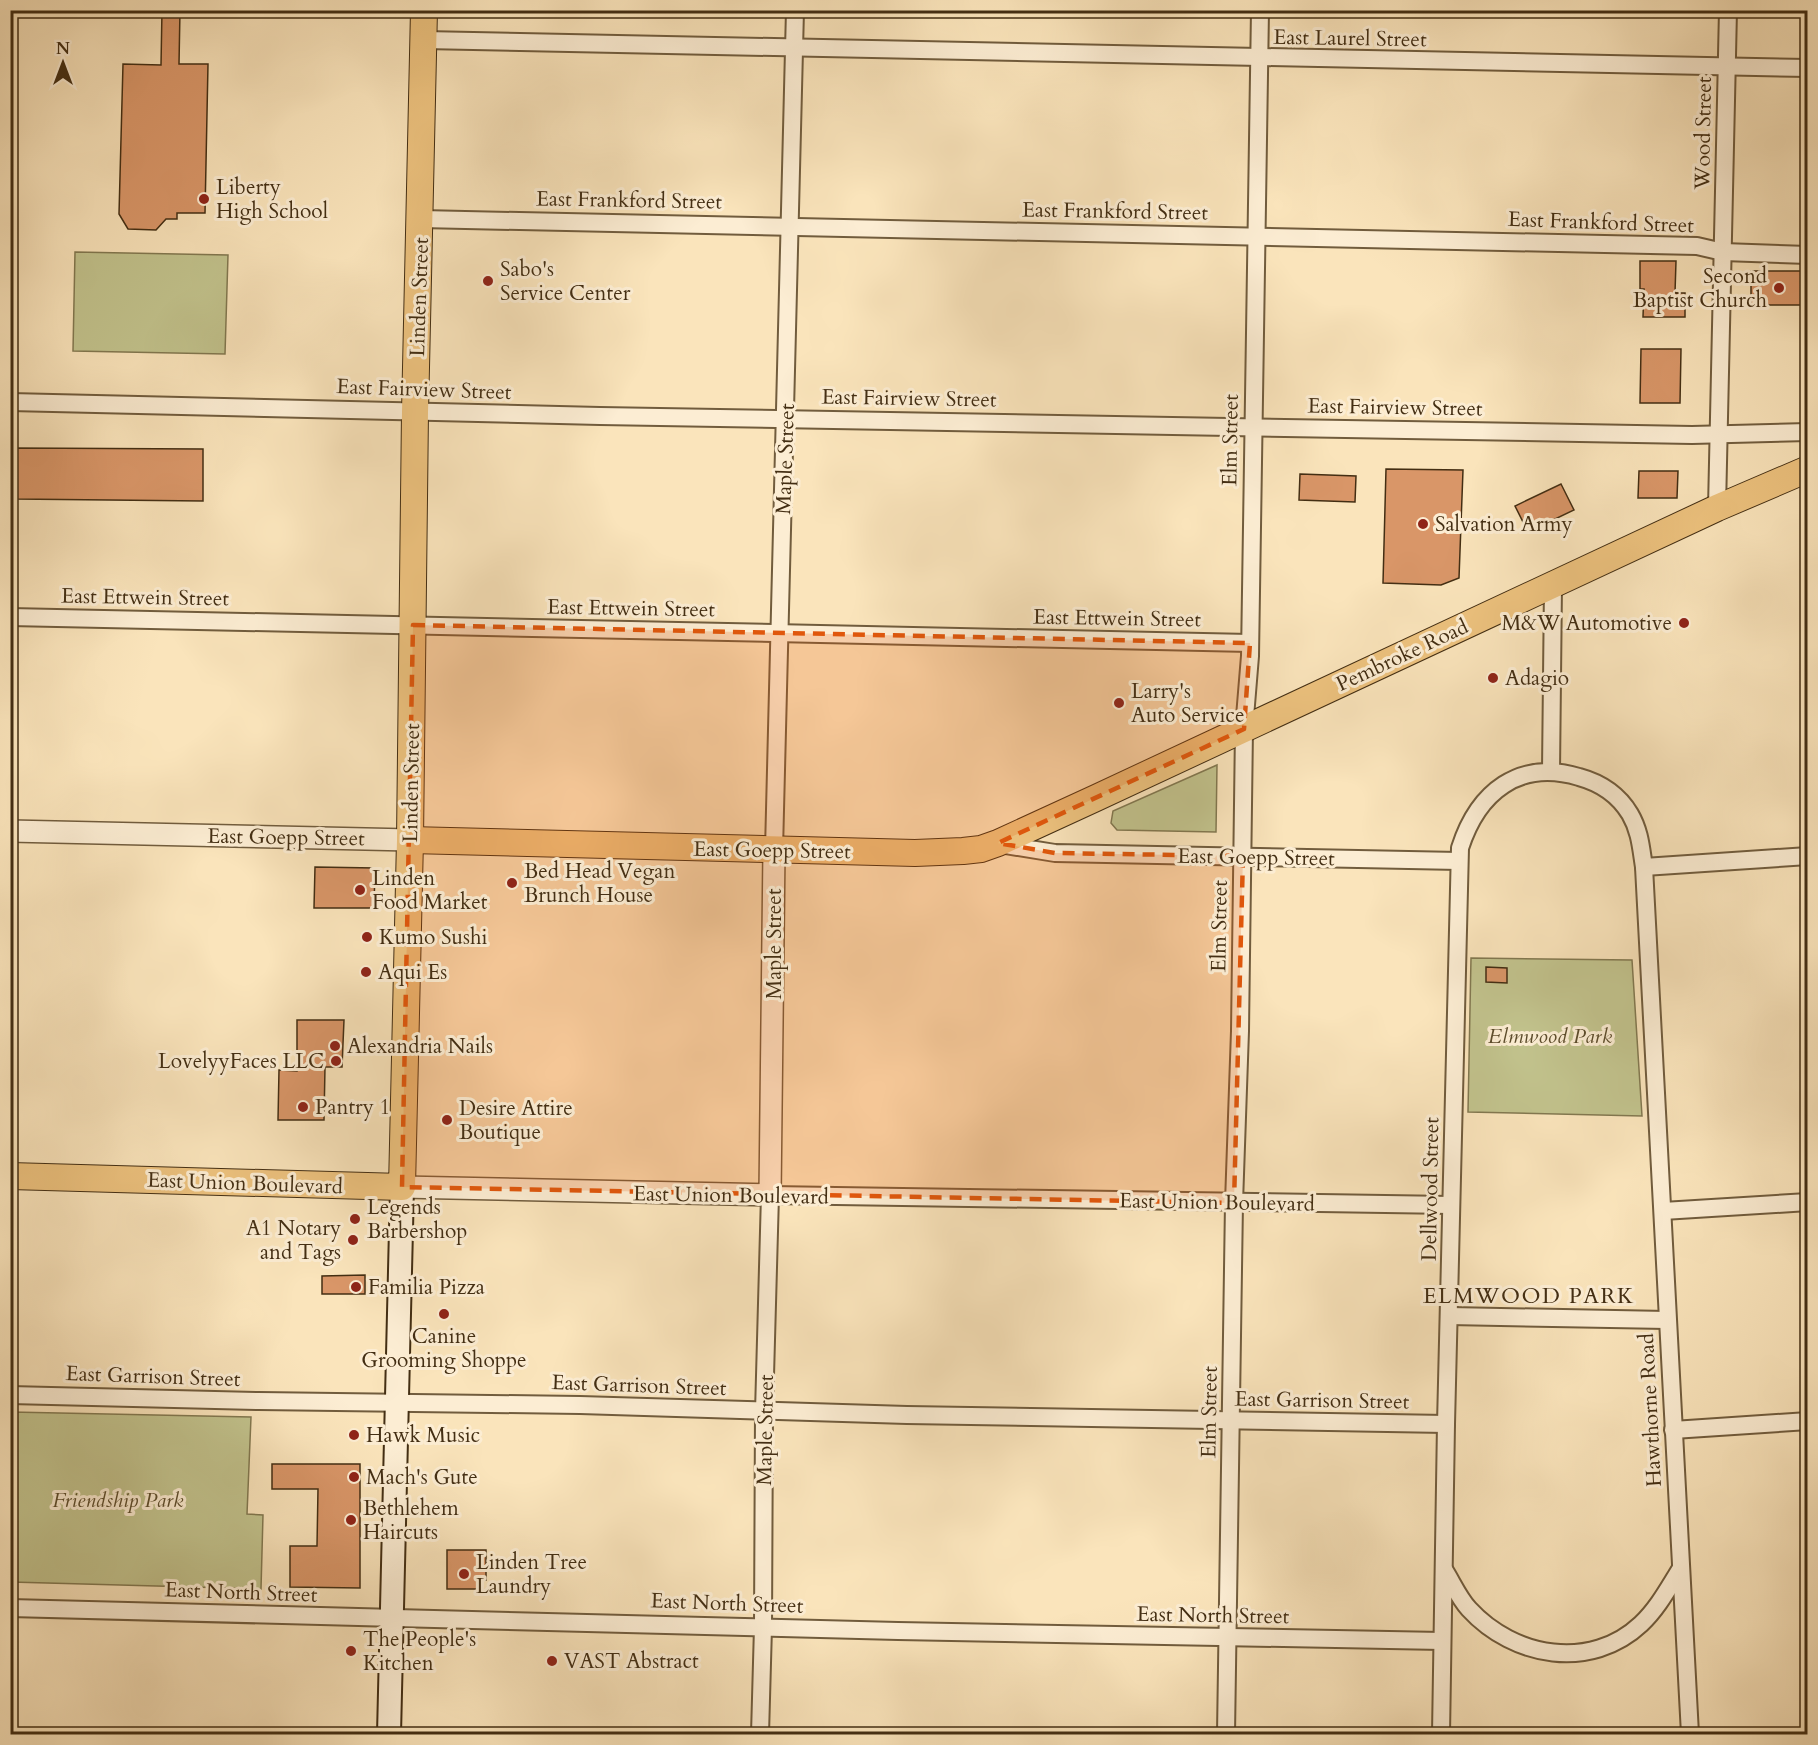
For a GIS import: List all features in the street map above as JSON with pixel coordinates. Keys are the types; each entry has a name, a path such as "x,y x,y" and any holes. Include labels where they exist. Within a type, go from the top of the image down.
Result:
{"main road":[{"name":"Linden Street","path":"389,1734 410,840 424,10"},
{"name":"Pembroke Road","path":"998,843 1717,507 1808,469"},
{"name":"East Goepp Street","path":"410,840 915,853 981,849 998,843"},
{"name":"East Union Boulevard","path":"10,1176 402,1187"}],"street":[{"name":"Maple Street","path":"760,1734 774,850 795,10"},
{"name":"Elm Street","path":"1226,1734 1244,729 1250,643 1260,10"},
{"name":"Wood Street","path":"1717,507 1728,10"},
{"name":"East Laurel Street","path":"424,40 1808,68"},
{"name":"East Frankford Street","path":"421,219 790,225 1697,246 1723,252 1808,255"},
{"name":"East Fairview Street","path":"10,402 416,412 1718,436 1808,432"},
{"path":"1551,771 1553,585"},
{"name":"East Ettwein Street","path":"10,617 1250,643"},
{"name":"Dellwood Street","path":"1441,1734 1460,848 1466,829 1483,802 1509,781 1524,774 1551,771"},
{"name":"Hawthorne Road","path":"1551,771 1594,781 1607,788 1629,813 1640,836 1644,867 1690,1734"},
{"name":"East Goepp Street","path":"10,831 410,840"},
{"name":"East Goepp Street","path":"998,843 1055,853 1459,861"},
{"path":"1644,867 1808,856"},
{"name":"East Union Boulevard","path":"402,1187 1451,1205"},
{"path":"1663,1211 1808,1202"},
{"path":"1449,1316 1667,1320"},
{"name":"East Garrison Street","path":"10,1395 1446,1424"},
{"path":"1673,1430 1808,1421"},
{"path":"1444,1570 1461,1600 1494,1631 1507,1640 1526,1648 1562,1653 1594,1650 1625,1637 1642,1623 1658,1604 1681,1568"},
{"name":"East North Street","path":"10,1608 1228,1638 1442,1641"}],"highlighted area":[{"path":"413,625 1250,643 1244,729 998,843 1055,853 1243,856 1234,1203 402,1187"}],"green space":[{"path":"75,252 228,255 225,354 73,351"},
{"path":"1217,765 1216,832 1117,830 1111,823 1113,811"},
{"name":"Elmwood Park","path":"1471,958 1632,960 1642,1116 1468,1112"},
{"name":"Friendship Park","path":"11,1412 251,1417 247,1514 263,1515 261,1589 11,1582"}],"building":[{"path":"162,10 180,10 179,64 208,64 205,213 177,213 177,219 166,219 156,230 128,229 119,214 123,64 161,65"},
{"path":"1640,261 1676,261 1675,293 1685,293 1685,317 1643,317 1644,289 1640,289"},
{"name":"Second Baptist Church","path":"1751,271 1808,271 1808,305 1751,305"},
{"path":"1641,349 1681,349 1680,403 1640,403"},
{"path":"15,448 203,449 203,501 15,499"},
{"name":"Salvation Army","path":"1386,469 1463,470 1459,578 1441,585 1383,583"},
{"path":"1639,471 1678,471 1677,498 1638,498"},
{"path":"1300,474 1356,476 1355,502 1299,500"},
{"path":"1561,484 1574,510 1528,532 1515,506"},
{"path":"315,867 375,868 374,908 314,908"},
{"path":"1486,967 1507,968 1507,983 1486,982"},
{"path":"297,1020 344,1020 342,1067 325,1067 324,1120 278,1120 279,1070 297,1071"},
{"path":"365,1275 365,1294 322,1294 322,1276"},
{"path":"272,1464 360,1464 360,1588 290,1587 290,1546 317,1546 318,1489 272,1489"},
{"path":"447,1550 486,1550 486,1580 478,1580 478,1589 447,1589"}],"place":[{"name":"Liberty High School","path":"204,199"},
{"name":"Sabo's Service Center","path":"488,281"},
{"name":"Second Baptist Church","path":"1779,288"},
{"name":"Salvation Army","path":"1423,524"},
{"name":"M&W Automotive","path":"1684,623"},
{"name":"Adagio","path":"1493,678"},
{"name":"Larry's Auto Service","path":"1119,703"},
{"name":"Bed Head Vegan Brunch House","path":"512,883"},
{"name":"Linden Food Market","path":"360,890"},
{"name":"Kumo Sushi","path":"367,937"},
{"name":"Aqui Es","path":"366,972"},
{"name":"Alexandria Nails","path":"335,1046"},
{"name":"LovelyyFaces LLC","path":"336,1061"},
{"name":"Pantry 1","path":"303,1107"},
{"name":"Desire Attire Boutique","path":"447,1120"},
{"name":"Legends Barbershop","path":"355,1219"},
{"name":"A1 Notary and Tags","path":"353,1240"},
{"name":"Familia Pizza","path":"356,1287"},
{"name":"Canine Grooming Shoppe","path":"444,1314"},
{"name":"Hawk Music","path":"354,1435"},
{"name":"Mach's Gute","path":"354,1477"},
{"name":"Bethlehem Haircuts","path":"351,1520"},
{"name":"Linden Tree Laundry","path":"464,1574"},
{"name":"The People's Kitchen","path":"351,1651"},
{"name":"VAST Abstract","path":"552,1661"}],"district":[{"name":"ELMWOOD PARK","path":"1529,1295"}]}
